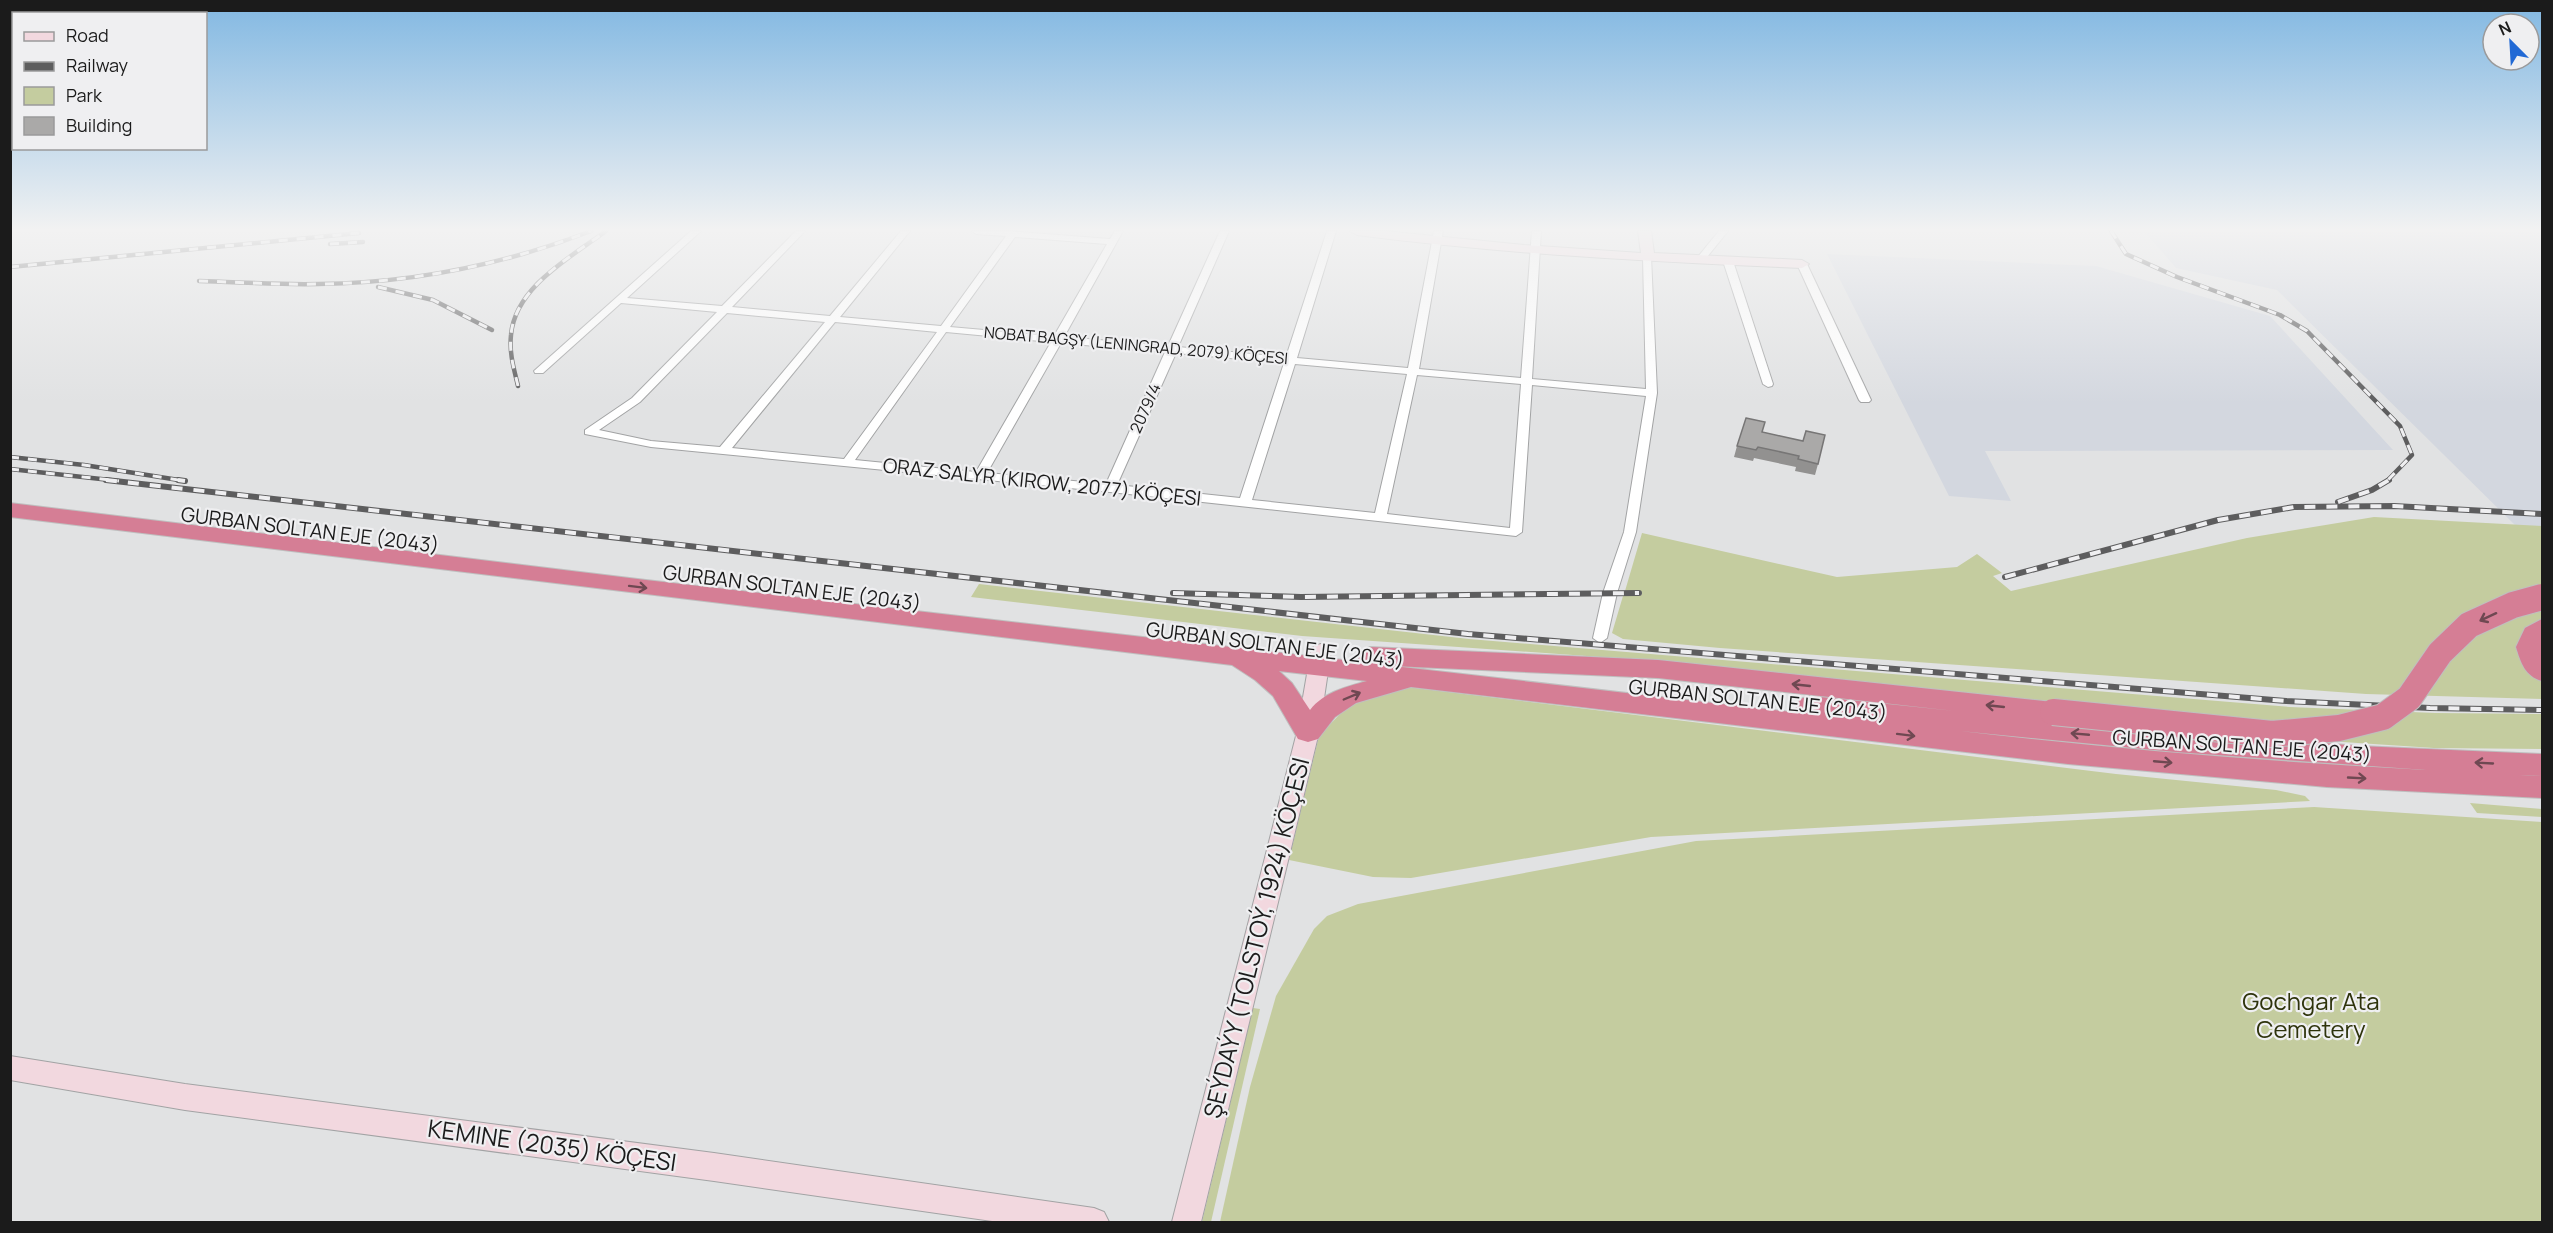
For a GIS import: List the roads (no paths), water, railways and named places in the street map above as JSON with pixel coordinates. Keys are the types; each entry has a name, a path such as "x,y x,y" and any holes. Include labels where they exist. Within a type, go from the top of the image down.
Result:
{"highway":[{"name":"GURBAN SOLTAN EJE (2043)","path":"10,494 1320,659 1420,678 2068,754 2327,776 2542,788"},
{"name":"GURBAN SOLTAN EJE (2043)","path":"10,510 669,591 1228,655 1320,659 1370,656 2062,732 2310,752 2542,765"},
{"path":"1370,656 1658,669 2272,734 2339,728 2383,717 2409,698 2440,653 2469,625 2513,605 2542,597"},
{"path":"2542,628 2534,634 2529,647 2535,664 2542,672"},
{"path":"1228,655 1254,665 1282,688 1294,704 1308,732"},
{"name":"GURBAN SOLTAN EJE (2043)","path":"1308,732 1325,710 1347,696 1374,687 1420,678"},
{"path":"2498,786 2542,794"}],"street":[{"path":"539,371 633,289"},
{"path":"726,309 746,289"},
{"path":"724,450 857,289"},
{"path":"848,462 972,289"},
{"path":"980,475 1087,289"},
{"name":"2079/4","path":"1110,488 1199,289"},
{"path":"1245,503 1313,289"},
{"path":"1380,516 1413,371 1428,289"},
{"path":"1527,381 1533,289"},
{"path":"1600,638 1610,593 1630,532 1652,393 1649,289"},
{"path":"1737,289 1768,384"},
{"path":"1813,289 1865,400"},
{"name":"NOBAT BAGŞY (LENINGRAD, 2079) KÖÇESI","path":"620,300 1652,393"},
{"name":"ORAZ SALYR (KIROW, 2077) KÖÇESI","path":"726,309 636,400 589,432 651,444 1110,488 1516,532 1527,381"},
{"name":"ŞEÝDAÝY (TOLSTOÝ, 1924) KÖÇESI","path":"1186,1222 1308,732 1320,659"},
{"name":"KEMINE (2035) KÖÇESI","path":"10,1068 185,1097 714,1167 1094,1222"}],"railway":[{"path":"385,289 433,300 492,330"},
{"path":"518,386 512,361 511,335 515,318 534,289"},
{"path":"2208,289 2280,315 2307,331 2400,426 2412,455 2387,481"},
{"path":"10,457 84,465 185,481 178,480"},
{"path":"10,469 119,481"},
{"path":"106,480 1468,634 2286,701 2430,708 2542,710"},
{"path":"2338,502 2372,490 2389,480"},
{"path":"2005,577 2218,520 2294,507 2394,506 2542,514"},
{"path":"1173,593 1301,597 1639,593"}],"park label":[{"name":"Gochgar Ata Cemetery","path":"2311,1016"}]}
